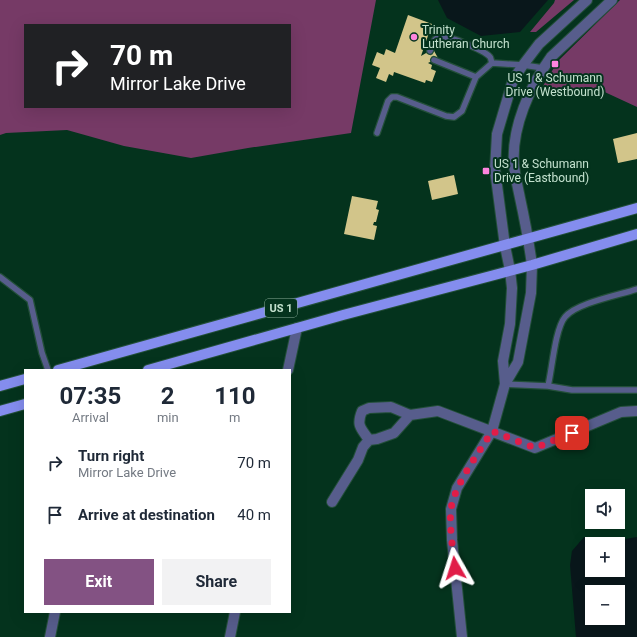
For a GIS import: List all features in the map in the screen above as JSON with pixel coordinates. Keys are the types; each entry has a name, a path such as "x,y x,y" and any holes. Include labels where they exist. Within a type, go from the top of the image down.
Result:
{"main road":[{"name":"US 1","path":"62,369 637,208"},
{"name":"US 1","path":"152,369 532,265 637,234"},
{"path":"0,386 24,379"},
{"path":"0,411 24,404"}],"street":[{"path":"505,384 503,361 510,324 512,288 495,170 497,134 513,80 523,65 539,44 587,0"},
{"path":"462,637 452,540 451,510 457,488 492,431 505,384 518,362 531,293 532,265 514,165 516,132 531,91 543,68 551,57 612,0"},
{"path":"288,369 297,328"},
{"path":"370,440 360,428 358,420 362,411 369,408 391,407 410,415 438,411 535,448 621,412 637,411"},
{"path":"332,502 358,460 363,447 370,440 394,433 410,415"},
{"path":"50,637 55,613"},
{"path":"230,637 235,613"}],"lane":[{"path":"430,51 434,40 439,36 446,37 481,51 489,57 492,63"},
{"path":"434,60 476,76"},
{"path":"376,133 388,101 392,97 397,97 446,116 454,117 462,111 476,76 492,63 543,68"},
{"path":"0,277 30,300 42,352 48,369"},
{"path":"548,386 559,330 565,317 578,307 637,289"},
{"path":"505,384 548,386 572,390 637,390"}],"shaded area":[{"path":"0,0 376,0 351,133 191,158 124,146 67,130 6,133 0,135"},
{"path":"438,0 548,0 520,32 481,36 447,18"},
{"path":"555,0 574,0 536,32 530,32 554,3"},
{"path":"620,0 637,0 637,107 596,88 540,91 558,61"},
{"path":"585,537 585,577 625,577 625,539 637,537 637,637 576,637 570,565 572,551"}],"building":[{"name":"Trinity Lutheran Church","path":"408,15 432,24 421,56 433,49 438,58 428,63 432,65 431,69 436,71 432,82 426,80 425,83 394,72 393,76 389,74 386,82 376,78 380,68 372,65 377,52 384,55 386,49 395,53"},
{"path":"637,133 637,159 618,163 613,139"},
{"path":"454,175 458,194 432,200 428,181"},
{"path":"352,196 378,201 376,209 379,210 376,222 374,222 373,225 377,226 374,240 344,234"}],"place":[{"name":"Trinity Lutheran Church","path":"414,37"},
{"name":"US 1 & Schumann Drive (Westbound)","path":"555,64"},
{"name":"US 1 & Schumann Drive (Eastbound)","path":"486,171"}],"route":[{"path":"455,568 451,510 457,488 492,431 535,448 572,433"}]}
